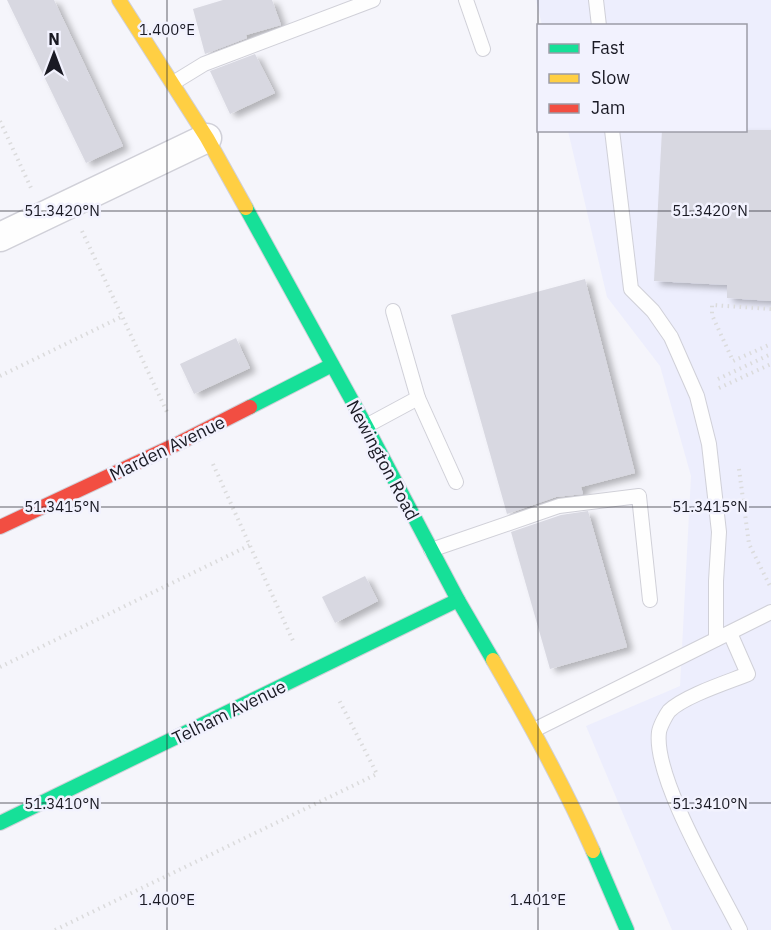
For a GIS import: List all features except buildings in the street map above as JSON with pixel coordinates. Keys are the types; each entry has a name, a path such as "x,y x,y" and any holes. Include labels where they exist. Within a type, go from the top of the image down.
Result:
{"main road":[{"name":"Newington Road","path":"119,0 207,138 366,426 458,600 533,730 579,820 627,930"},
{"name":"Marden Avenue","path":"0,527 199,434 332,365"},
{"name":"Telham Avenue","path":"0,823 458,600"}],"street":[{"path":"0,237 207,138"}],"lane":[{"path":"173,82 204,64 373,0"},
{"path":"466,0 483,49"},
{"path":"596,0 600,24"},
{"path":"612,132 631,289 653,311 671,338 698,396 709,444 719,532 716,639"},
{"path":"393,311 418,398 456,482"},
{"path":"366,426 418,398"},
{"path":"431,550 559,506 639,496 650,600"},
{"path":"533,730 771,612"},
{"path":"730,633 748,674 694,695 669,711 659,730 661,756 674,799 740,930"}],"path":[{"path":"0,121 44,215"},
{"path":"70,204 181,442"},
{"path":"771,309 712,305 712,315 733,361 771,344"},
{"path":"0,376 121,317"},
{"path":"771,354 716,380 719,388 771,364"},
{"path":"199,434 308,674"},
{"path":"0,667 250,545"},
{"path":"55,930 377,774 321,666"}],"shaded area":[{"path":"536,0 771,0 771,930 672,930 586,726 680,686 691,476 660,366 607,297 568,132 747,132 747,24 542,24"}],"traffic: fast":[{"path":"246,208 366,426 458,600 493,660"},
{"path":"250,407 332,365"},
{"path":"0,823 458,600"},
{"path":"593,851 627,930"}],"traffic: slow":[{"path":"119,0 207,138 246,208"},
{"path":"493,660 546,754 593,851"}],"traffic: jam":[{"path":"0,527 250,407"}]}
